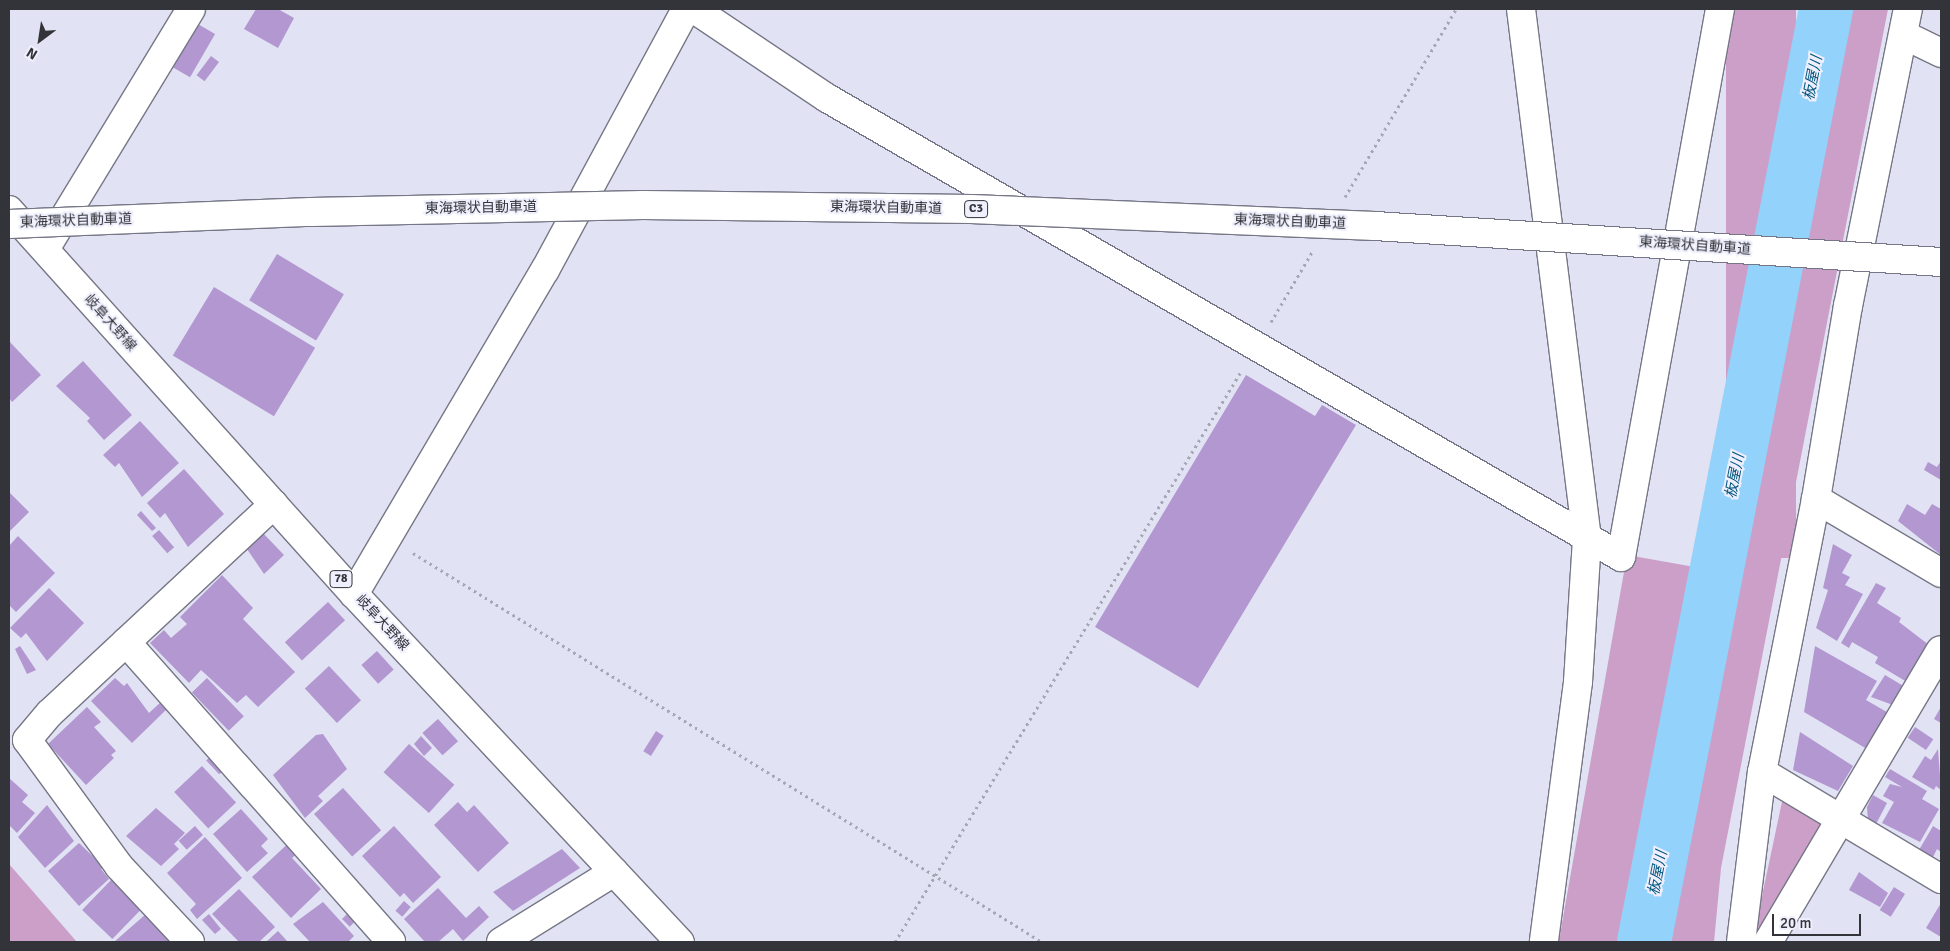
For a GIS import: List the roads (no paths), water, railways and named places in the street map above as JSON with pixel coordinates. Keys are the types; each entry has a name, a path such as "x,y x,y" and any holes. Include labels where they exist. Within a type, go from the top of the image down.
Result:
{"main road":[{"path":"44,250 191,9"},
{"path":"354,594 389,538 545,270 686,9"},
{"path":"694,9 827,98 1621,557 1720,9"},
{"path":"1521,9 1587,539 1578,682 1544,942"},
{"path":"1741,942 1762,772 1816,499 1848,306 1908,9"},
{"path":"1904,35 1941,53"},
{"name":"東海環状自動車道","path":"9,224 311,212 643,205 971,209 1375,226 1941,262"},
{"name":"岐阜大野線","path":"9,210 354,594 680,942"},
{"path":"1816,499 1941,573"},
{"path":"190,942 119,866 27,740 50,713 274,504"},
{"path":"126,642 391,942"},
{"path":"1768,942 1841,822 1941,650"},
{"path":"1762,772 1841,822 1941,879"},
{"path":"501,942 614,872"}],"waterway":[{"name":"板屋川","path":"1644,942 1826,9"}]}
